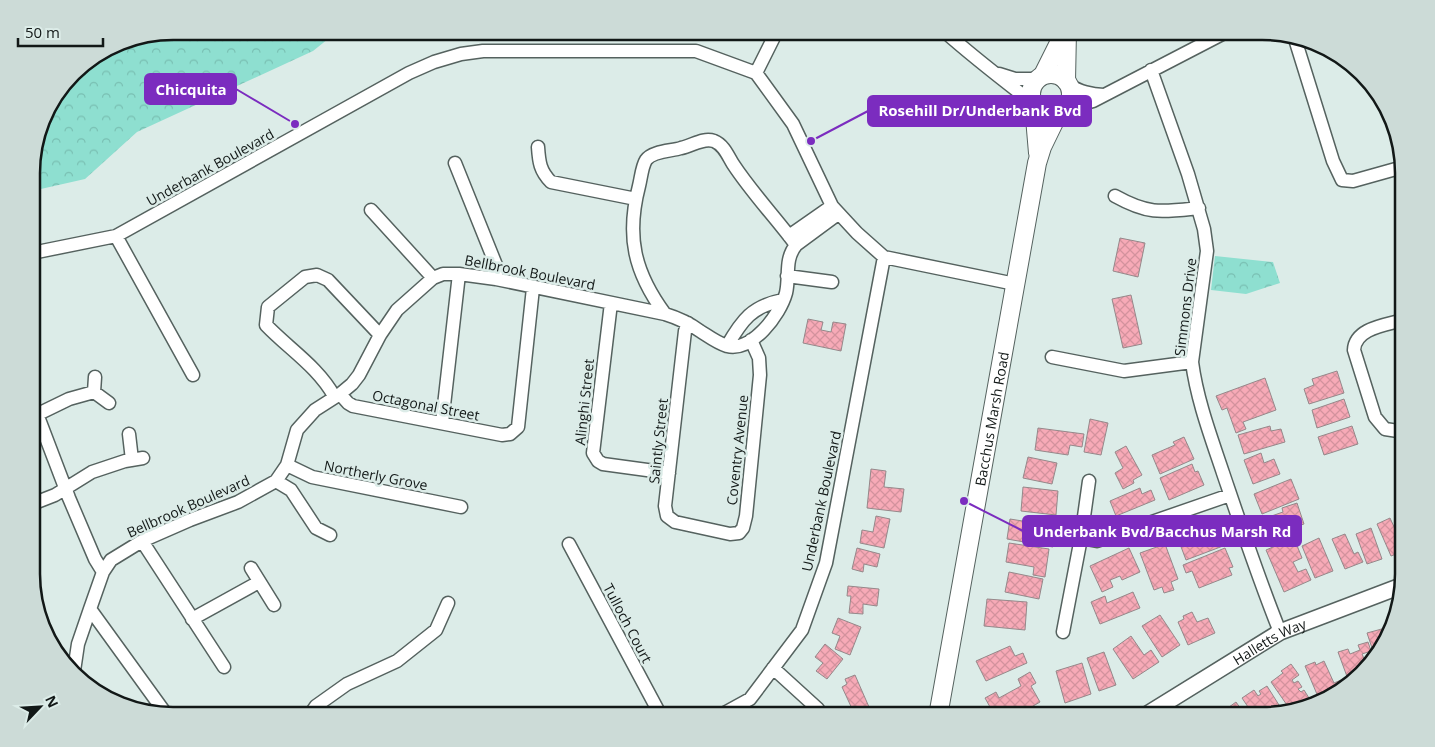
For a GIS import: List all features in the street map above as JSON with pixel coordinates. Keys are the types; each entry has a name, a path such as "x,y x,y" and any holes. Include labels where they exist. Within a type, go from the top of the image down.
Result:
{"main road":[{"path":"1061,40 1031,90 1034,104 1046,114 1062,111 1071,97 1071,91 1067,83 1066,40"},
{"path":"1040,77 1055,74 1067,83"},
{"name":"Bacchus Marsh Road","path":"1034,104 1038,163"},
{"name":"Bacchus Marsh Road","path":"941,707 1038,163 1042,147 1062,111"}],"street":[{"path":"772,40 756,73 793,124 835,210 884,257 1015,284"},
{"path":"955,40 995,72 1010,87 1034,104"},
{"path":"1062,111 1081,106 1212,40"},
{"path":"1297,45 1333,161 1342,180 1353,181 1395,169"},
{"name":"Underbank Boulevard","path":"40,251 116,236 376,90 434,62 461,54 483,51 696,51 756,73"},
{"name":"Simmons Drive","path":"1151,70 1199,208 1204,229 1207,251 1192,362 1194,377 1204,417 1230,495 1280,632"},
{"path":"995,72 1016,79 1040,77"},
{"path":"1067,83 1080,91 1093,95 1104,95"},
{"path":"665,314 657,303 636,262 632,226 636,199 646,160 652,154 687,147 706,140 715,142 723,148 741,175 793,240"},
{"path":"538,147 539,165 544,175 551,182 636,199"},
{"path":"455,163 496,264 496,279"},
{"path":"1115,196 1134,207 1149,211 1199,208"},
{"path":"371,210 432,278"},
{"path":"727,346 741,346 757,337 775,317 786,294 788,262 793,240 835,210"},
{"path":"116,236 193,375"},
{"name":"Underbank Boulevard","path":"735,707 750,699 802,630 826,563 884,257"},
{"name":"Bellbrook Boulevard","path":"75,663 78,644 90,609 103,572 111,560 142,541 238,502 276,480 287,465 297,430 311,414 337,395 359,375 380,335 397,310 432,278 443,274 459,274 496,279 665,314 688,324 727,346"},
{"path":"442,423 459,274"},
{"path":"337,395 302,357 276,336 266,325 268,307 305,277 317,275 328,280 380,335"},
{"path":"787,276 832,282"},
{"name":"Octagonal Street","path":"337,395 353,406 502,435 510,434 518,427 534,288"},
{"path":"727,346 739,326 758,308 766,303 783,300"},
{"name":"Alinghi Street","path":"611,303 593,452 603,464 670,473"},
{"path":"1395,323 1363,333 1354,343 1354,350 1375,417 1385,429 1395,430"},
{"name":"Saintly Street","path":"688,324 685,331 665,506 667,516 675,522 709,531"},
{"name":"Coventry Avenue","path":"709,531 730,534 738,533 743,528 746,516 760,376 759,358 751,340"},
{"path":"1052,357 1124,371 1192,362"},
{"path":"94,392 95,377"},
{"path":"94,392 109,403"},
{"path":"40,414 69,399 94,392"},
{"path":"40,428 95,559 103,572"},
{"path":"40,500 66,489 92,472 138,459 129,434"},
{"name":"Northerly Grove","path":"287,465 312,477 461,507"},
{"path":"276,480 291,490 316,528 330,535"},
{"path":"1063,632 1081,538 1089,481"},
{"path":"1081,538 1097,541 1230,495"},
{"path":"142,541 224,668"},
{"name":"Tulloch Court","path":"569,544 656,707"},
{"path":"251,568 274,605"},
{"path":"192,619 258,582"},
{"name":"Halletts Way","path":"1160,707 1280,632 1394,589"},
{"path":"315,707 347,684 397,661 436,630 448,603"},
{"path":"90,609 160,706"},
{"path":"773,668 816,707"}],"green space":[{"path":"327,40 313,51 137,132 85,179 40,189 41,156 50,122 62,99 85,73 99,62 131,47 156,41"},
{"path":"1215,256 1273,262 1280,283 1246,294 1211,290"}],"building":[{"path":"1120,238 1145,243 1138,277 1113,271"},
{"path":"1131,295 1142,344 1123,348 1112,299"},
{"path":"808,319 823,322 821,330 831,332 833,322 846,324 841,351 803,343"},
{"path":"1337,371 1344,393 1309,404 1304,389 1314,385 1312,379"},
{"path":"1265,378 1276,410 1243,422 1246,429 1236,433 1227,408 1222,410 1216,396"},
{"path":"1344,399 1350,417 1317,428 1312,410"},
{"path":"1090,419 1108,423 1101,455 1084,452"},
{"path":"1270,426 1271,431 1281,429 1285,442 1244,454 1238,435"},
{"path":"1352,426 1358,444 1324,455 1318,437"},
{"path":"1038,428 1084,434 1082,447 1070,445 1068,455 1035,450"},
{"path":"1184,437 1194,459 1160,474 1152,455 1175,445 1173,442"},
{"path":"1126,446 1142,475 1133,480 1134,483 1123,489 1115,473 1123,468 1115,452"},
{"path":"1261,453 1264,463 1274,459 1280,474 1253,484 1244,460"},
{"path":"1028,457 1057,463 1052,484 1023,478"},
{"path":"1192,464 1195,472 1198,471 1204,485 1169,500 1160,478"},
{"path":"871,469 886,471 884,487 904,489 901,512 867,508"},
{"path":"1291,479 1299,499 1262,514 1254,494"},
{"path":"1023,487 1058,491 1056,515 1021,511"},
{"path":"1140,488 1142,494 1151,490 1155,500 1116,516 1110,501"},
{"path":"1297,503 1304,524 1269,536 1263,519 1283,512 1282,508"},
{"path":"876,516 890,519 884,548 860,543 862,530 873,532"},
{"path":"1390,518 1395,529 1395,554 1391,556 1377,524"},
{"path":"1010,519 1035,523 1034,527 1040,528 1041,523 1056,525 1053,547 1007,539"},
{"path":"1213,522 1223,546 1186,560 1177,536"},
{"path":"1371,528 1382,559 1367,564 1356,534"},
{"path":"1345,534 1354,554 1358,552 1363,562 1345,569 1332,539"},
{"path":"1294,538 1302,558 1293,562 1298,572 1306,569 1311,580 1284,592 1266,550"},
{"path":"1319,538 1333,571 1315,578 1302,546"},
{"path":"1009,543 1049,549 1045,577 1033,575 1034,567 1006,562"},
{"path":"1165,544 1178,579 1171,582 1174,590 1164,593 1162,587 1154,590 1140,553"},
{"path":"857,548 880,554 877,567 864,564 863,572 852,569"},
{"path":"1129,548 1140,572 1122,580 1120,576 1110,580 1113,587 1102,592 1090,566"},
{"path":"1225,548 1233,567 1229,568 1232,575 1199,588 1192,571 1186,573 1183,565"},
{"path":"1009,572 1043,579 1039,599 1005,592"},
{"path":"848,586 879,589 877,606 863,604 863,614 849,613 851,596 847,596"},
{"path":"1133,592 1140,608 1100,624 1091,602 1105,596 1107,603"},
{"path":"987,599 1027,602 1025,630 984,626"},
{"path":"1192,612 1197,622 1208,618 1215,633 1188,645 1178,622 1184,619 1183,616"},
{"path":"1160,615 1180,645 1162,657 1142,626"},
{"path":"838,618 861,627 850,655 835,649 840,636 832,633"},
{"path":"1383,629 1372,649 1367,633"},
{"path":"1131,636 1144,655 1151,650 1159,662 1133,679 1113,649"},
{"path":"1368,642 1371,651 1362,654 1364,659 1347,676 1338,652 1348,649 1350,654 1360,650 1358,645"},
{"path":"825,644 843,659 827,679 816,671 823,663 815,657"},
{"path":"1010,646 1015,656 1023,653 1027,663 986,681 976,661"},
{"path":"1104,652 1116,685 1099,691 1087,658"},
{"path":"1324,661 1334,683 1341,681 1317,695 1305,666 1315,662 1316,665"},
{"path":"1082,663 1091,694 1065,703 1056,671"},
{"path":"1291,664 1299,675 1292,680 1294,683 1298,681 1302,687 1298,689 1301,692 1304,690 1309,698 1286,704 1271,682 1283,673 1281,671"},
{"path":"1030,672 1036,683 1031,686 1040,702 1031,707 990,707 985,698 996,692 999,698 1021,686 1018,679"},
{"path":"855,675 869,707 851,707 842,687 847,684 845,679"},
{"path":"1267,686 1279,705 1248,707 1242,698 1254,690 1258,696 1261,694 1259,691"},
{"path":"1236,702 1239,707 1229,707"}],"place":[{"name":"Chicquita","path":"295,124"},
{"name":"Rosehill Dr/Underbank Bvd","path":"811,141"},
{"name":"Underbank Bvd/Bacchus Marsh Rd","path":"964,501"}]}
